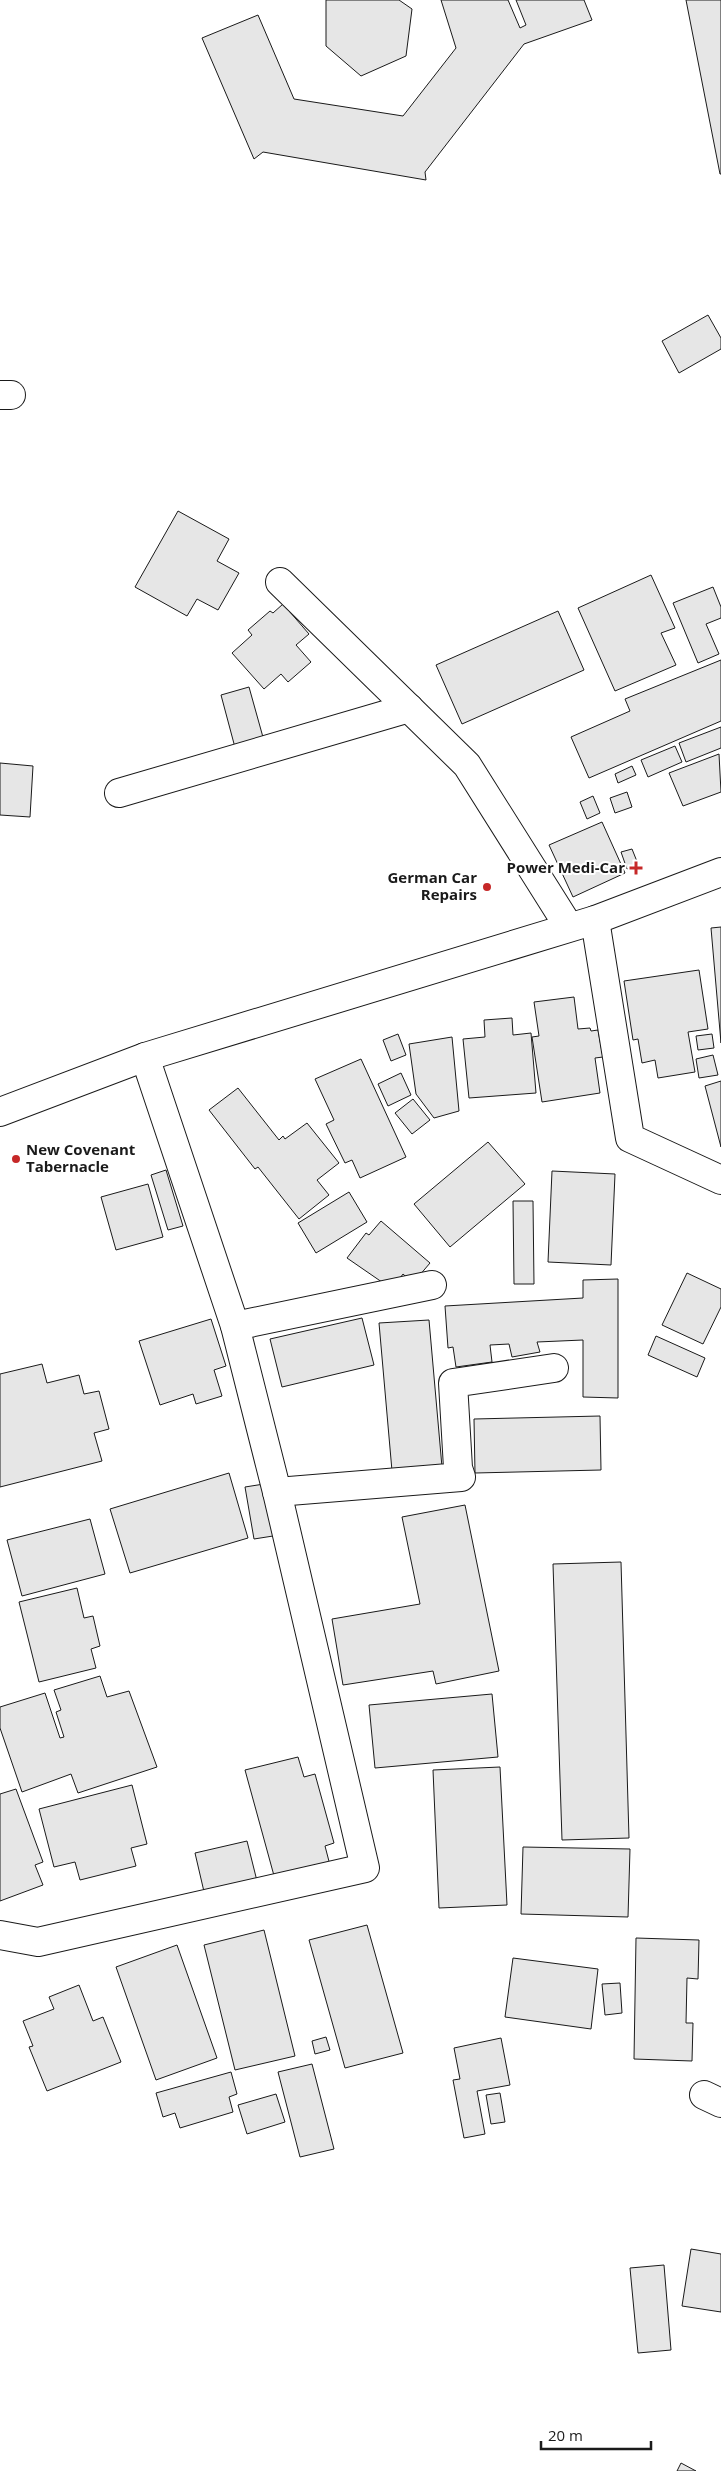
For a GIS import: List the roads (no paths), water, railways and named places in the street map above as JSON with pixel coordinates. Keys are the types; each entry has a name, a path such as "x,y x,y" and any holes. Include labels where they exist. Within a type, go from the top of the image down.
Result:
{"street":[{"path":"280,582 467,765 569,927"},
{"path":"119,793 409,708"},
{"path":"0,1112 145,1057 595,920 721,872"},
{"path":"595,920 630,1138 721,1180"},
{"path":"0,1935 38,1942 365,1868 277,1492 235,1326 145,1057"},
{"path":"235,1326 432,1285"},
{"path":"277,1492 461,1477 458,1468 453,1383 554,1368"}],"place":[{"name":"Power Medi-Car","path":"636,868"},
{"name":"German Car Repairs","path":"487,887"},
{"name":"New Covenant Tabernacle","path":"16,1159"}]}
